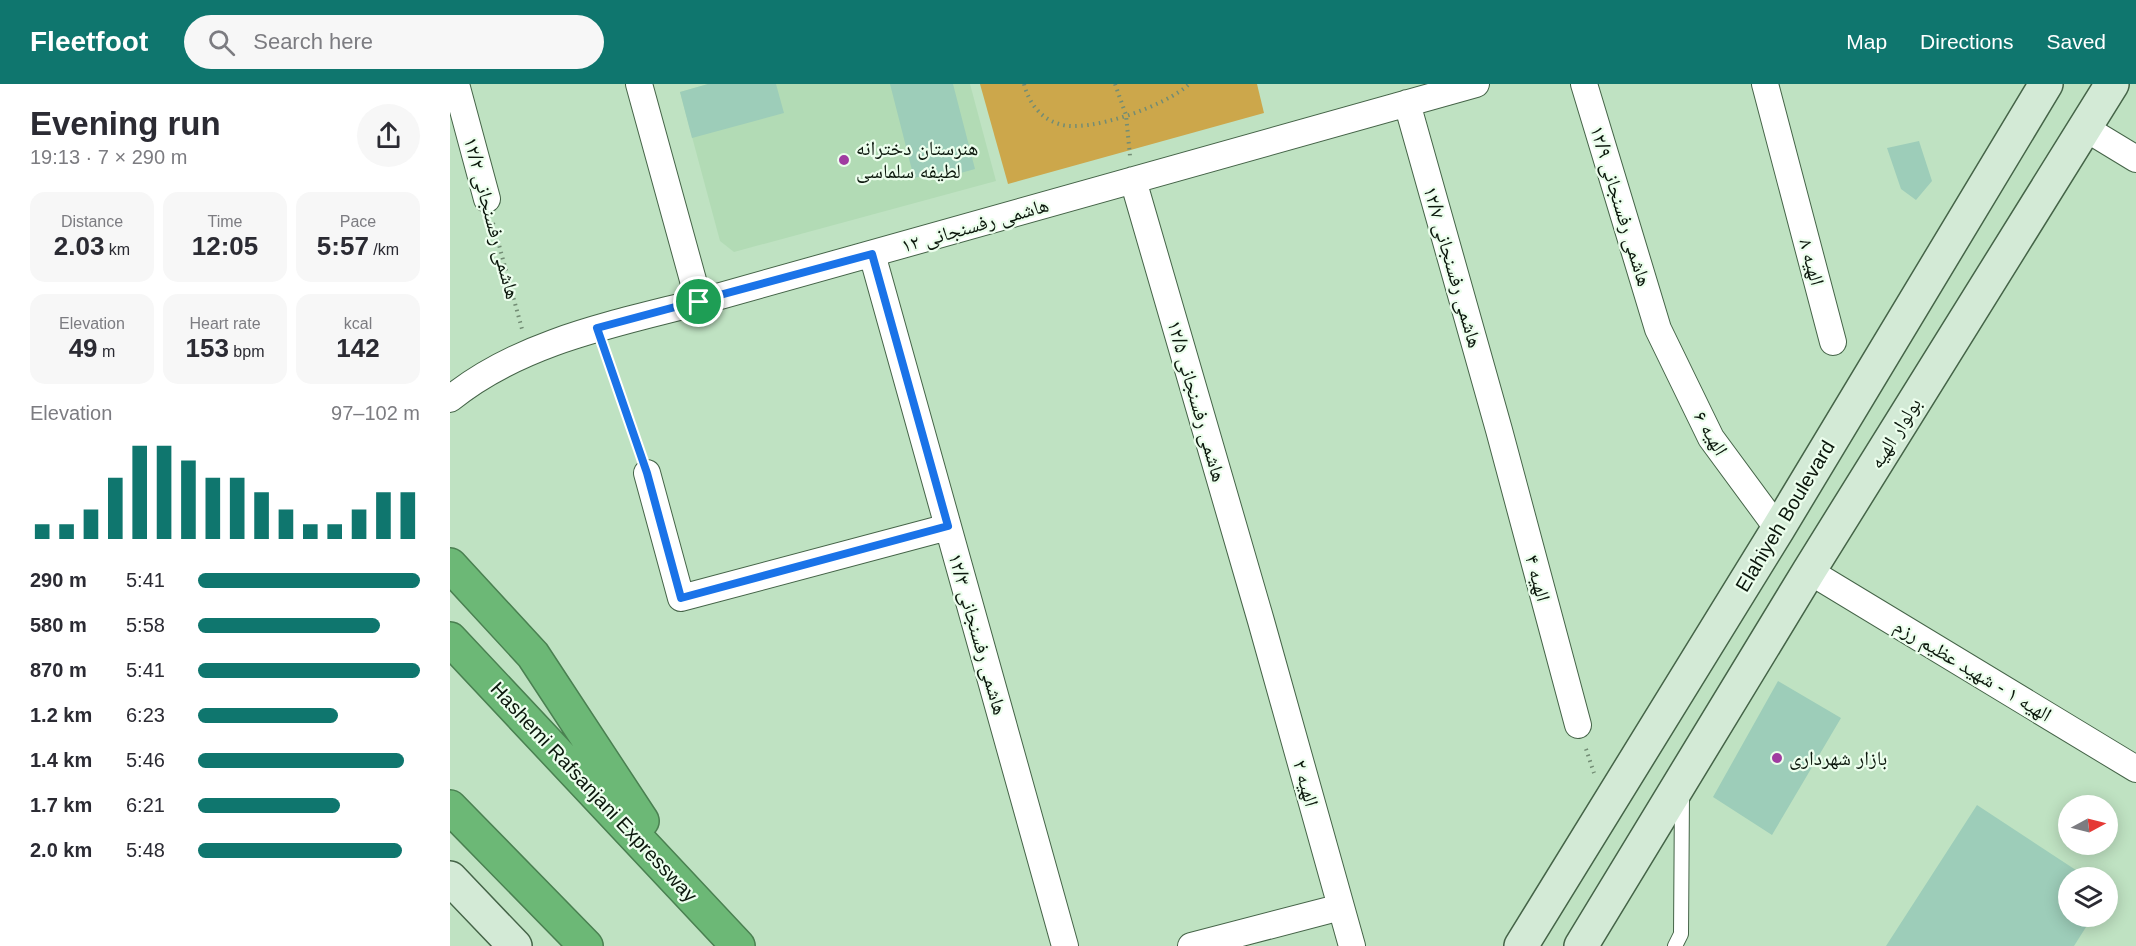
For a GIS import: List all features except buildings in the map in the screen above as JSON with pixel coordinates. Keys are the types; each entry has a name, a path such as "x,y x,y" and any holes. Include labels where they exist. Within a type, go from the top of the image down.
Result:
{"highway":[{"path":"450,565 533,656 691,895"},
{"name":"Hashemi Rafsanjani Expressway","path":"450,639 738,946"},
{"path":"450,807 586,946"}],"main road":[{"name":"Elahiyeh Boulevard","path":"1521,946 1778,528 2046,84"},
{"name":"بولوار الهیه","path":"1682,783 1809,571 2112,84"},
{"path":"1581,946 1682,783"},
{"path":"450,878 515,946"}],"street":[{"name":"هاشمی رفسنجانی ۱۲/۲","path":"456,84 487,198"},
{"path":"639,84 699,302"},
{"name":"هاشمی رفسنجانی ۱۲","path":"450,399 468,384 528,353 597,328 872,254 1476,84"},
{"name":"هاشمی رفسنجانی ۱۲/۹","path":"1584,84 1658,329"},
{"name":"الهیه ۸","path":"1765,84 1833,342"},
{"name":"هاشمی رفسنجانی ۱۲/۷","path":"1407,103 1498,430"},
{"path":"2085,128 2136,159"},
{"name":"هاشمی رفسنجانی ۱۲/۵","path":"1133,180 1261,621"},
{"name":"هاشمی رفسنجانی ۱۲/۳","path":"872,254 1065,946"},
{"name":"الهیه ۶","path":"1658,329 1711,438 1778,528"},
{"name":"الهیه ۴","path":"1498,430 1578,725"},
{"path":"647,473 681,598 948,526"},
{"name":"الهیه ۱ - شهید عظیم رزم","path":"1809,571 2136,769"},
{"name":"الهیه ۲","path":"1261,621 1352,946"},
{"path":"1191,946 1341,907"}],"lane":[{"path":"1675,946 1681,934 1682,783"}],"path":[{"path":"1024,84 1038,113 1060,125 1087,125 1155,106 1182,91 1189,84"},
{"path":"1117,85 1126,115 1133,180"},
{"name":"هاشمی رفسنجانی ۱۲/۲","path":"487,198 528,353"},
{"path":"597,328 647,473"},
{"path":"1578,725 1606,808"}],"shaded area":[{"name":"هنرستان دخترانه لطیفه سلماسی","path":"708,84 970,84 996,181 734,252 720,241 680,92"},
{"path":"980,84 1257,84 1264,113 1008,184"}],"place":[{"name":"هنرستان دخترانه لطیفه سلماسی","path":"844,160"},
{"name":"بازار شهرداری","path":"1777,758"}],"route":[{"path":"872,254 948,526 681,598 647,473 597,328 699,302 872,254"}]}
